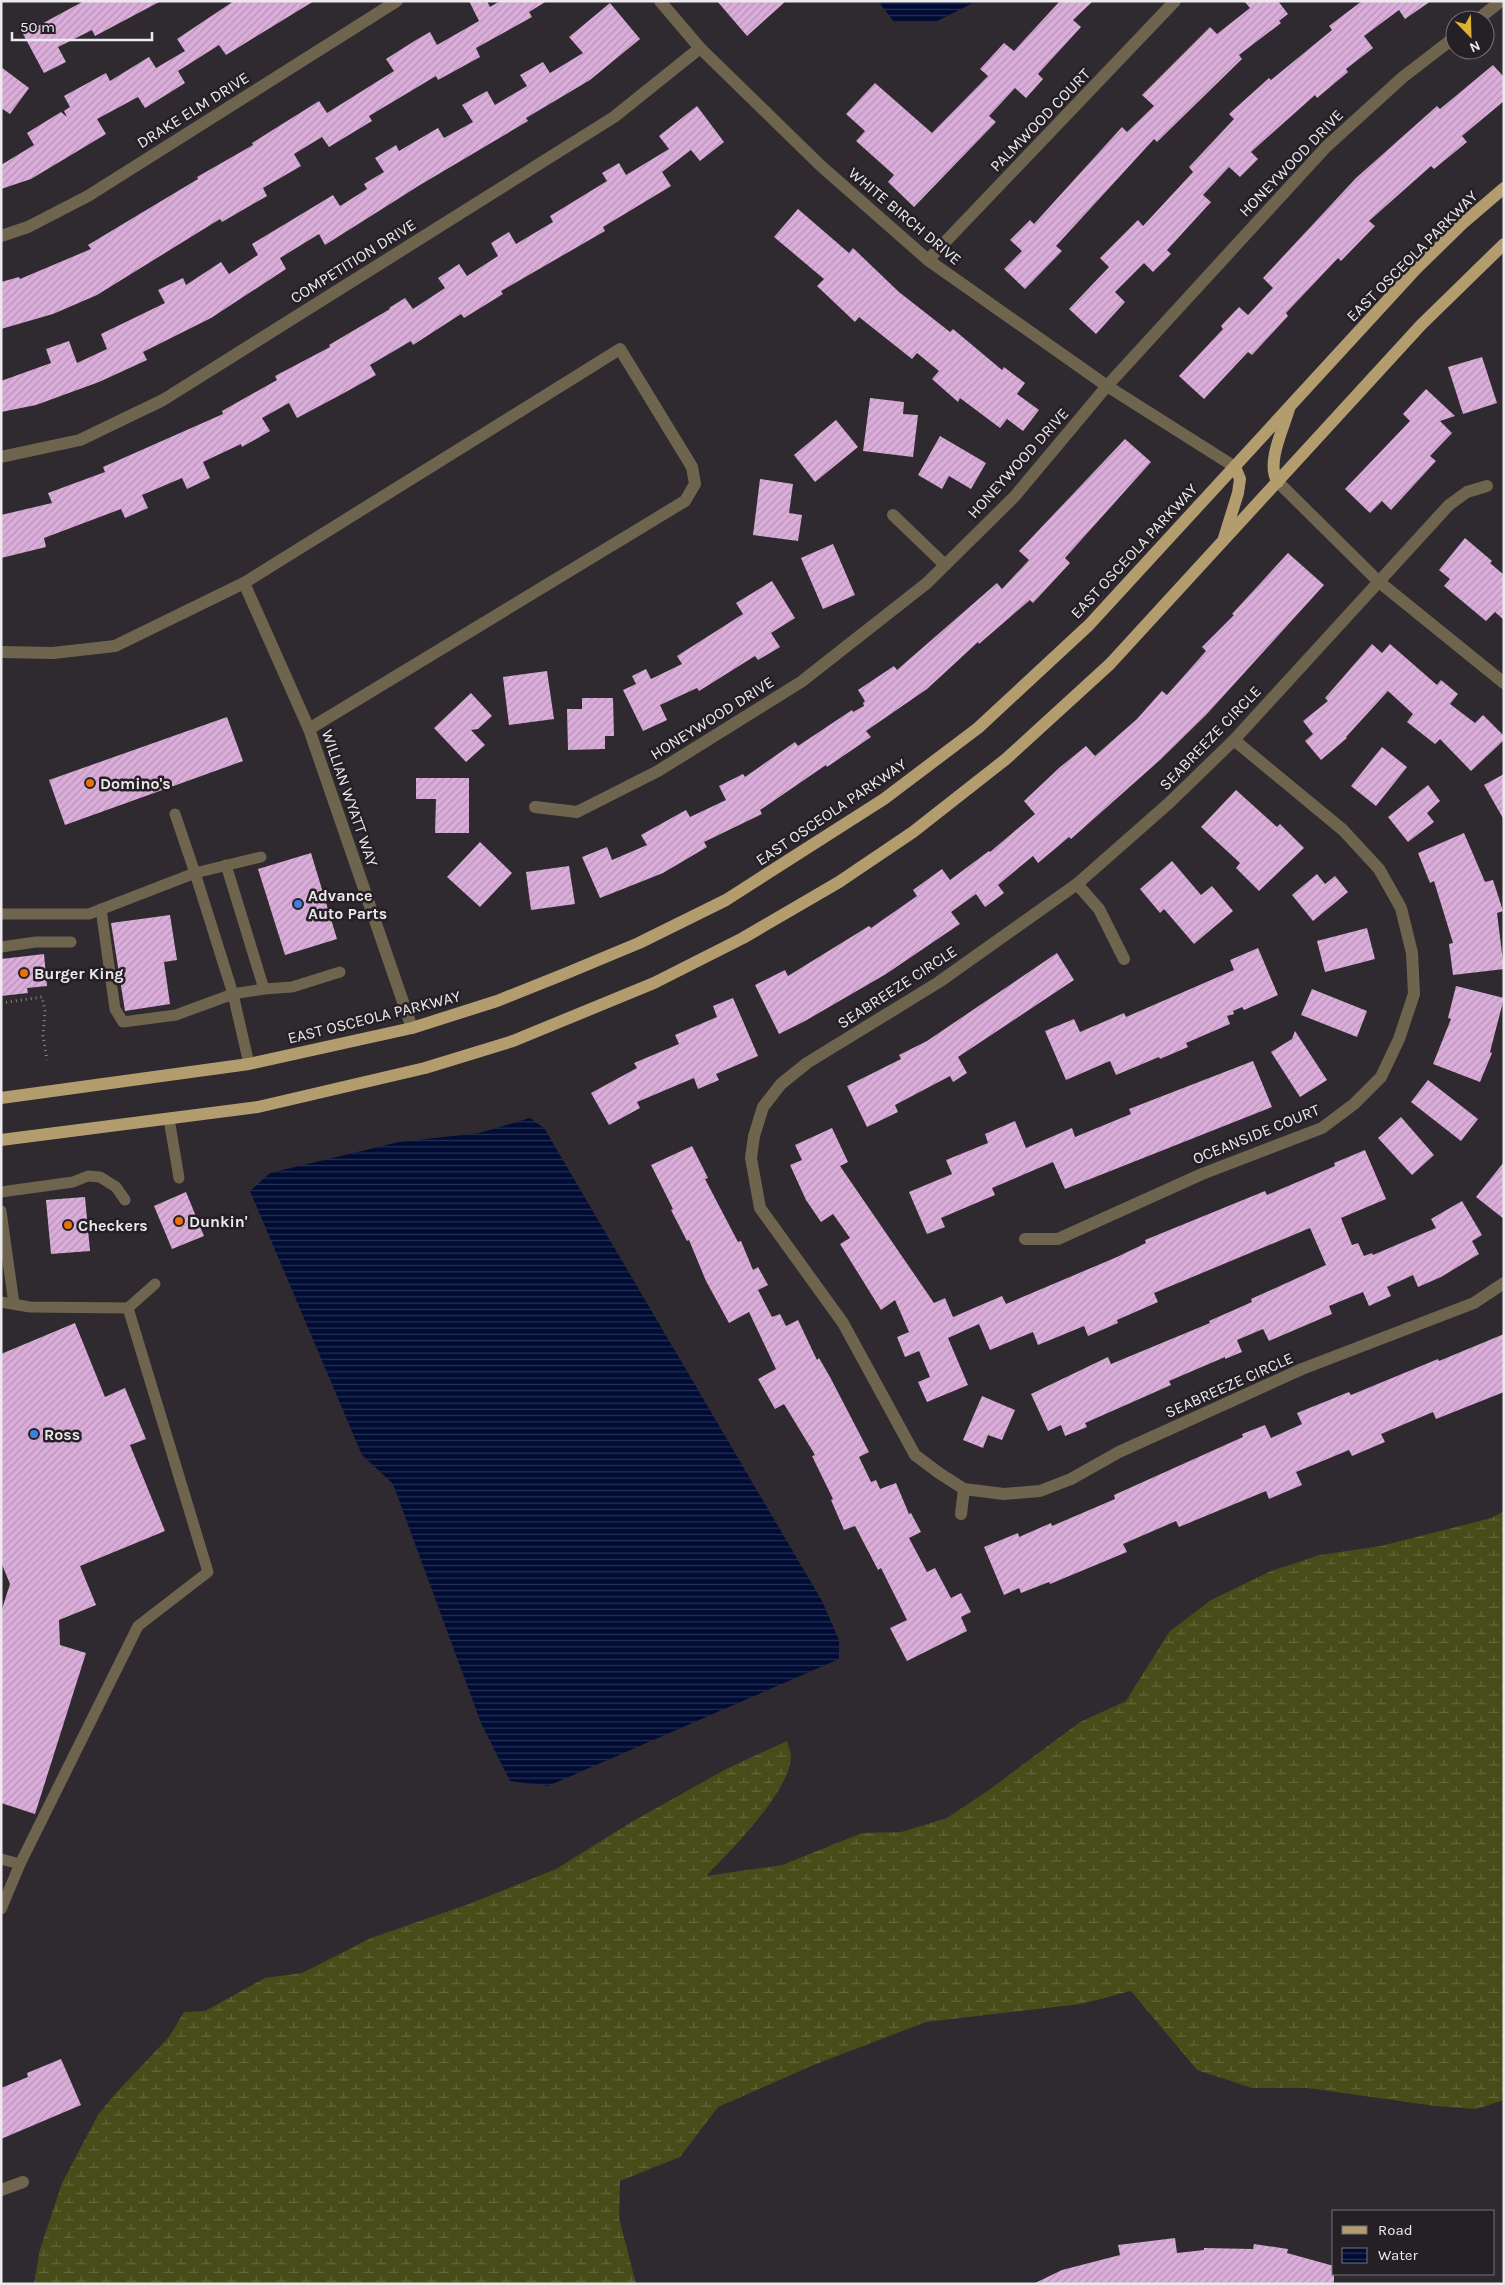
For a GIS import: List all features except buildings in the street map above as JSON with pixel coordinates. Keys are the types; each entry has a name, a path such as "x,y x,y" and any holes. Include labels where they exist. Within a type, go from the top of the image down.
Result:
{"main road":[{"name":"EAST OSCEOLA PARKWAY","path":"1,1098 249,1064 412,1028 497,1001 638,943 726,900 884,800 978,728 1089,625 1416,270 1462,224 1504,188"},
{"path":"1,1140 258,1107 356,1086 425,1068 512,1041 654,983 743,938 839,882 913,832 1006,759 1110,664 1432,313 1504,244"},
{"path":"1278,482 1273,476 1274,458 1291,404"},
{"path":"1223,543 1238,493 1240,479 1235,467"}],"street":[{"name":"DRAKE ELM DRIVE","path":"1,236 28,228 88,196 397,1"},
{"name":"WHITE BIRCH DRIVE","path":"660,1 700,48 821,166 928,260 1107,386 1235,467"},
{"name":"PALMWOOD COURT","path":"928,260 1175,1"},
{"path":"1490,10 1501,1"},
{"name":"HONEYWOOD DRIVE","path":"535,807 577,812 658,771 801,682 927,583 1014,496 1107,386 1326,147 1403,77 1445,45"},
{"name":"COMPETITION DRIVE","path":"1,457 80,440 163,400 614,117 700,48"},
{"path":"1,652 53,653 115,646 244,583 620,350 692,467 695,484 685,501 309,729"},
{"path":"1278,482 1378,581 1504,683"},
{"name":"SEABREEZE CIRCLE","path":"1487,486 1467,492 1449,505 1234,740 1169,803 1077,884 939,982 807,1063 780,1084 763,1107 754,1136 751,1158 760,1208 843,1323 915,1454 939,1474 964,1489 1004,1494 1040,1492 1071,1479 1120,1452 1302,1369 1474,1303 1504,1283"},
{"path":"893,515 945,565"},
{"name":"WILLIAN WYATT WAY","path":"244,583 309,729 412,1028"},
{"name":"OCEANSIDE COURT","path":"1025,1239 1058,1239 1202,1174 1322,1128 1354,1104 1381,1077 1400,1039 1414,994 1412,953 1401,908 1379,869 1343,830 1234,740"},
{"path":"1077,884 1099,909 1124,959"},
{"path":"961,1514 964,1489"},
{"path":"1,2190 23,2182"}],"lane":[{"path":"175,814 233,994 249,1064"},
{"path":"1,914 89,914 194,873 261,857"},
{"path":"226,865 264,989"},
{"path":"101,909 115,1009 124,1022 176,1015 233,994 292,987 340,972"},
{"path":"1,947 36,942 71,942"},
{"path":"169,1119 179,1178"},
{"path":"1,1192 73,1182 88,1176 100,1176 116,1187 125,1200"},
{"path":"1,1211 14,1304"},
{"path":"1,1302 30,1307 128,1308 155,1284"},
{"path":"2,1905 20,1864 138,1626 208,1572 128,1308"},
{"path":"1,1859 20,1864"}],"path":[{"path":"1,1003 42,997 44,1011 43,1036 47,1060"}],"green space":[{"path":"1504,1511 1504,2100 1476,2109 1435,2106 1308,2088 1252,2088 1197,2070 1131,1991 1081,2004 926,2022 816,2064 718,2107 680,2157 620,2181 619,2218 636,2284 34,2284 40,2249 62,2183 98,2115 115,2094 169,2037 184,2012 205,2011 265,1978 302,1973 371,1938 469,1904 556,1869 630,1823 726,1769 787,1741 791,1756 788,1770 781,1786 743,1837 706,1876 782,1865 862,1833 901,1832 947,1818 989,1790 1080,1722 1126,1701 1169,1632 1211,1600 1271,1571 1320,1555 1381,1546 1491,1518"}],"water":[{"path":"878,1 977,1 937,21 894,22"},
{"path":"530,1118 544,1128 822,1601 839,1640 839,1659 548,1786 510,1781 481,1723 393,1484 362,1455 250,1191 270,1173 399,1142 479,1133"}],"place":[{"name":"Domino's","path":"90,783"},
{"name":"Advance Auto Parts","path":"298,904"},
{"name":"Burger King","path":"24,973"},
{"name":"Dunkin'","path":"179,1221"},
{"name":"Checkers","path":"68,1225"},
{"name":"Ross","path":"34,1434"}]}
